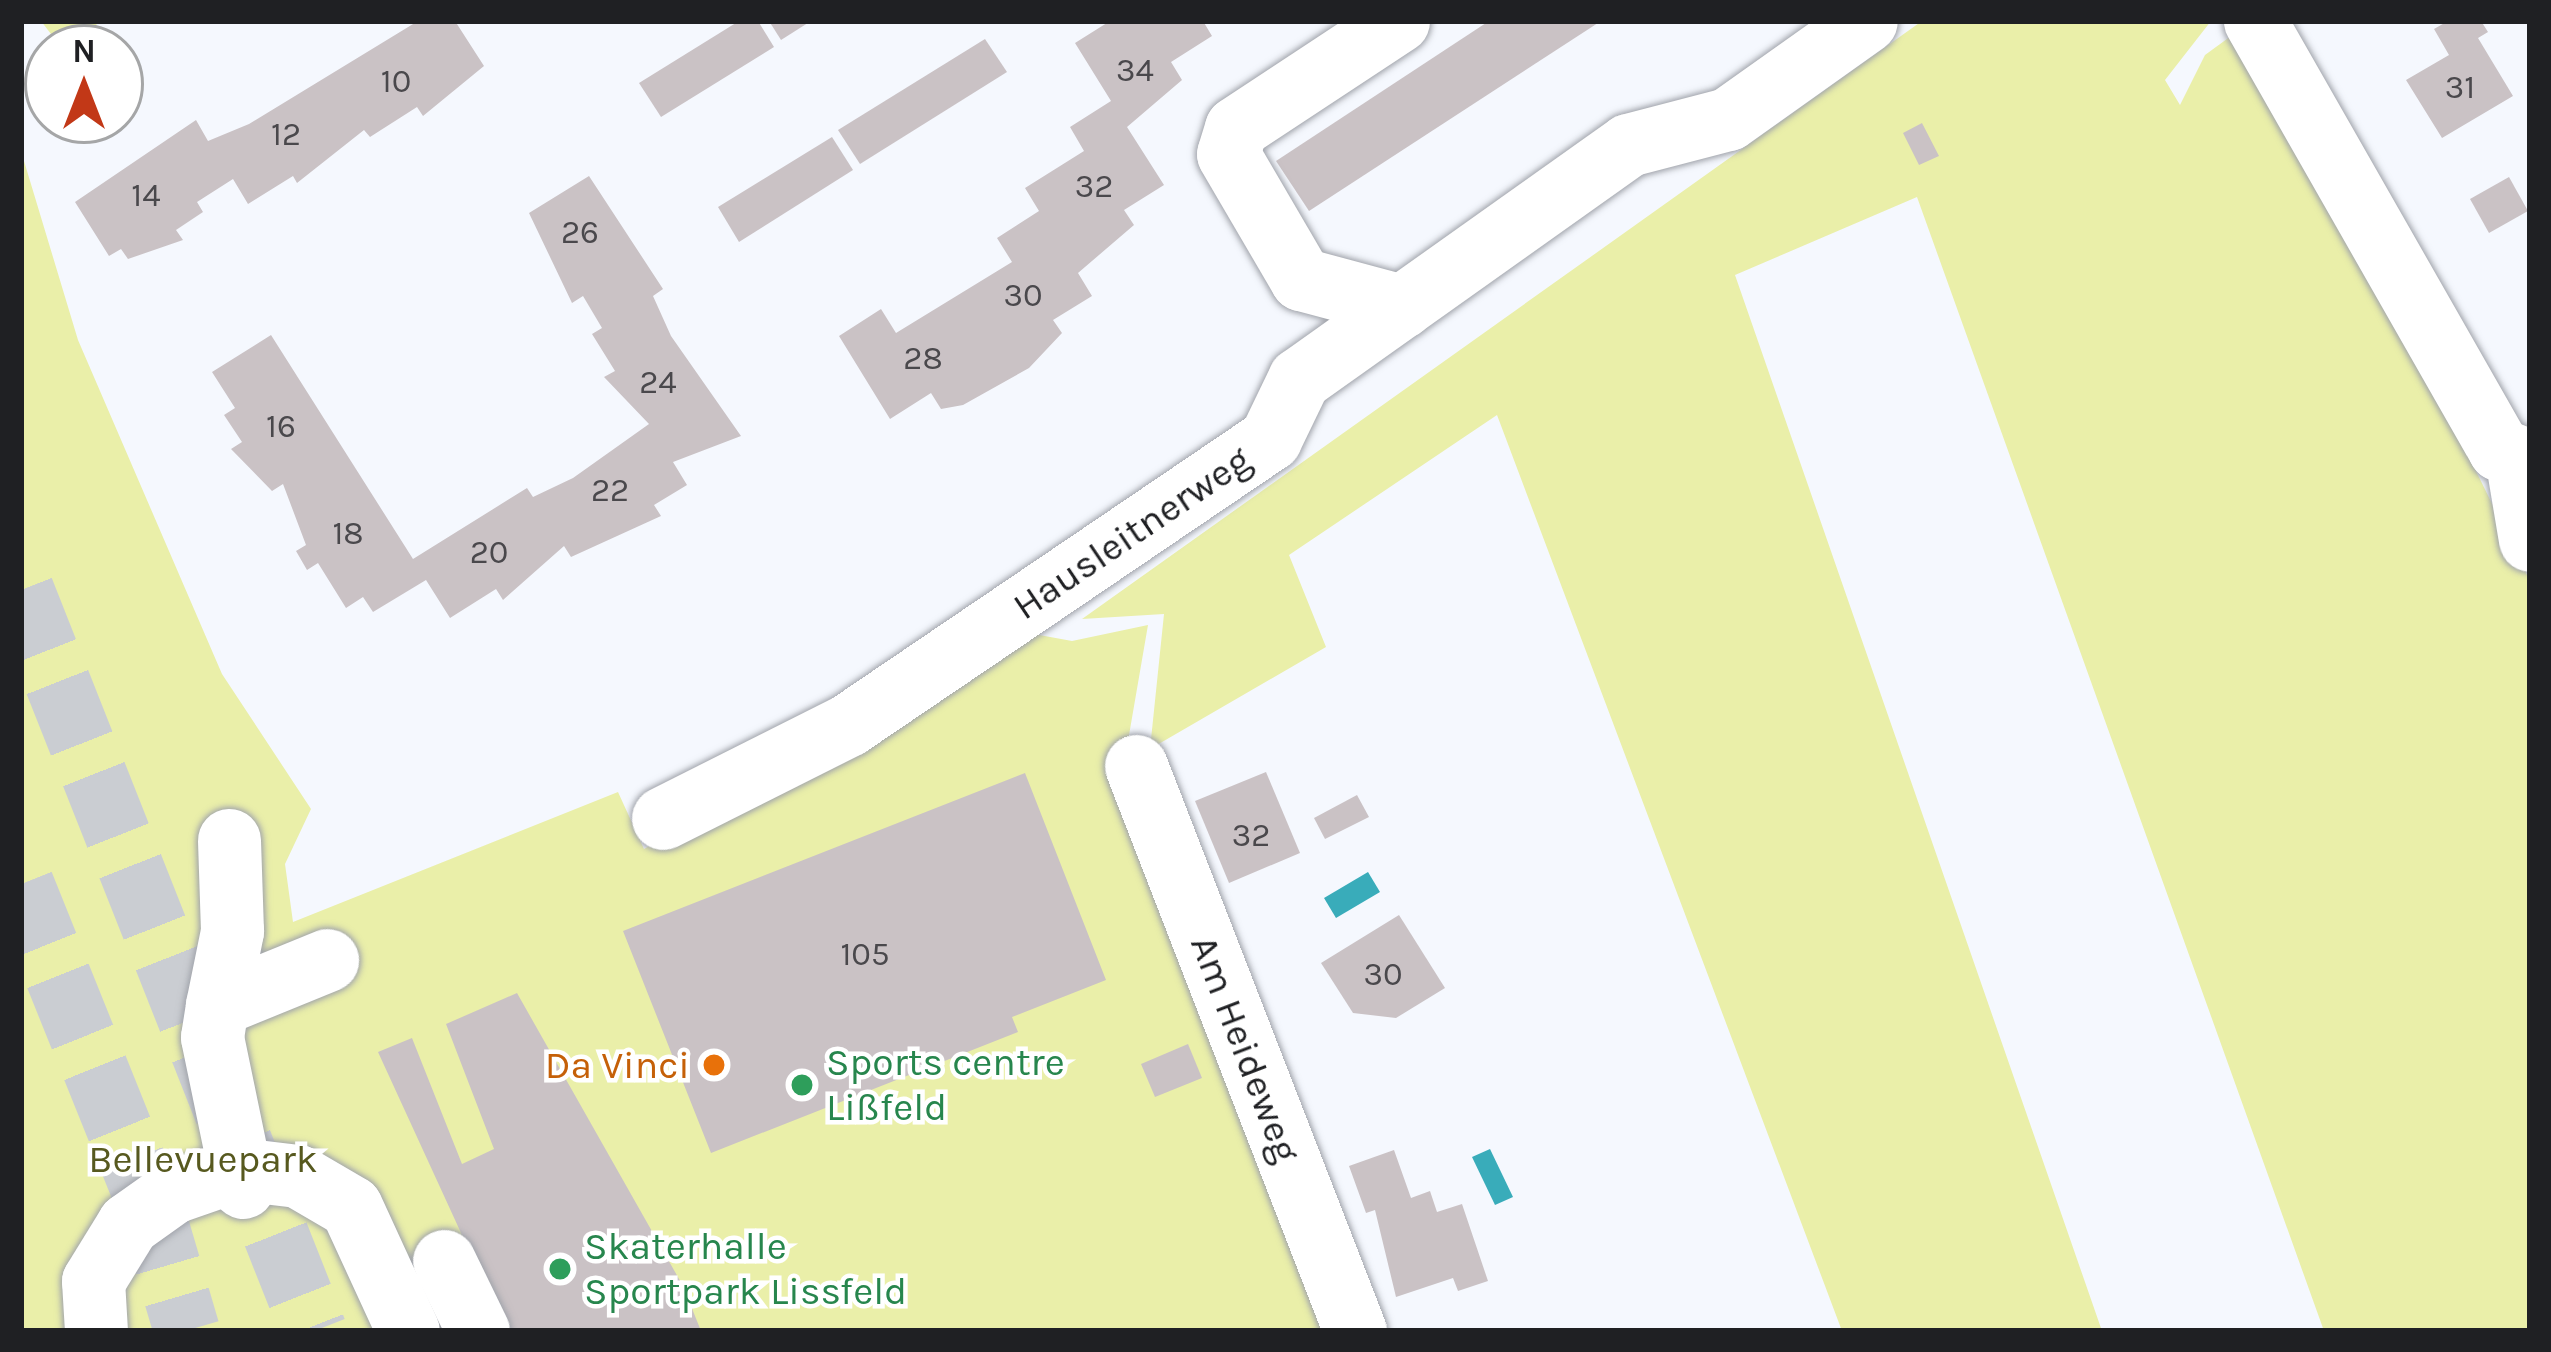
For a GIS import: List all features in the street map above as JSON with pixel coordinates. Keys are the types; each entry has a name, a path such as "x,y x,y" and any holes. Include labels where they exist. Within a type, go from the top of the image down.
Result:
{"street":[{"path":"1398,21 1236,128 1228,154 1301,279 1402,306"},
{"name":"Hausleitnerweg","path":"663,818 848,725 1270,440 1299,379 1628,145 1728,119 1866,21"},
{"path":"2255,21 2499,449 2523,454 2530,540"},
{"name":"Am Heideweg","path":"1136,766 1355,1331"},
{"path":"229,840 232,931 212,1037 241,1178"},
{"path":"217,1005 327,960"},
{"path":"96,1331 93,1281 128,1224 173,1192 241,1178 298,1176 351,1208 408,1331"},
{"path":"444,1261 478,1331"}],"green space":[{"path":"41,21 102,21 97,24"},
{"path":"1922,21 2211,21 2165,80 2180,105 2205,55 2242,28 2364,243 2530,581 2530,1331 2324,1331 1917,197 1735,275 2102,1331 1842,1331 1497,415 1289,555 1326,647 1150,749 1164,614 1082,619"},
{"name":"Sports centre Lißfeld","path":"21,151 78,340 222,674 311,809 285,864 293,922 618,792 644,849 1023,632 1072,641 1148,625 1123,770 1340,1331 21,1331"}],"water":[{"path":"1368,872 1380,892 1336,918 1324,898"},
{"path":"1490,1149 1513,1197 1495,1205 1472,1157"}],"building":[{"path":"418,21 455,21 484,66 423,116 417,107 370,137 364,130 297,183 293,176 248,204 233,179 197,202 203,212 176,230 183,240 128,259 121,249 109,256 75,202 196,120 208,141 249,124"},
{"path":"739,21 758,21 774,47 661,117 639,83"},
{"path":"769,21 811,21 781,40"},
{"path":"1110,21 1203,21 1212,36 1171,62 1182,80 1127,127 1164,185 1124,210 1134,225 1078,273 1092,296 1053,320 1062,333 1029,368 963,405 941,409 931,393 890,419 839,336 881,309 896,333 1012,262 997,238 1039,211 1025,188 1084,151 1070,127 1111,101 1075,43"},
{"path":"1489,21 1601,21 1309,211 1276,161"},
{"path":"2448,21 2481,21 2488,32 2478,38 2513,96 2442,138 2406,80 2449,55 2434,29"},
{"path":"985,39 1007,72 860,164 838,130"},
{"path":"1922,123 1939,156 1919,165 1903,133"},
{"path":"832,137 853,170 739,242 718,207"},
{"path":"589,176 663,289 653,296 671,336 741,436 673,462 687,485 654,505 661,516 571,557 564,546 503,600 496,589 450,618 426,580 373,612 363,597 346,608 318,563 307,570 296,551 306,545 283,484 272,491 231,449 242,442 224,415 235,408 212,372 271,335 413,559 527,488 533,497 573,478 649,424 604,377 615,371 592,334 602,328 583,296 572,303 529,213"},
{"path":"2509,177 2528,211 2489,233 2470,199"},
{"path":"1266,772 1300,853 1229,883 1195,801"},
{"path":"1025,773 1106,980 1012,1017 1018,1032 711,1153 623,931"},
{"path":"1357,795 1369,817 1325,839 1314,818"},
{"path":"1399,915 1445,988 1396,1018 1353,1013 1321,963"},
{"path":"517,993 683,1286 701,1331 506,1331 378,1052 412,1038 462,1164 494,1149 446,1024"},
{"path":"1188,1044 1202,1078 1155,1097 1141,1064"},
{"path":"1394,1150 1411,1198 1430,1191 1437,1212 1462,1204 1488,1281 1458,1291 1453,1278 1396,1297 1375,1210 1366,1213 1349,1166"}],"tunnel":[{"path":"21,590 314,1331"},
{"path":"21,884 149,1202 187,1331"}],"place":[{"name":"Da Vinci","path":"714,1065"},
{"name":"Sports centre Lißfeld","path":"802,1085"},
{"name":"Skaterhalle Sportpark Lissfeld","path":"560,1269"}],"park label":[{"name":"Bellevuepark","path":"203,1159"}]}
